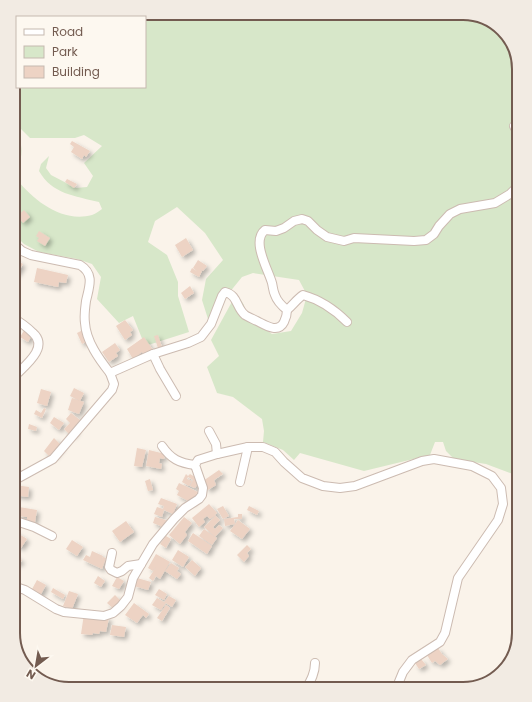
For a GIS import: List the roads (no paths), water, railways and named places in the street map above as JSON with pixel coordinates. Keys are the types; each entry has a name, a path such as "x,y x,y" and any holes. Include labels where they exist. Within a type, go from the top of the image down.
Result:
{"street":[{"path":"110,373 153,354 188,343 201,337 210,324 225,292 235,298 244,314 270,328 276,329 283,324 287,316 286,310 280,304 275,295 262,258 259,240 261,233 265,230 276,231 284,228 294,221 302,220 308,221 327,237 344,241 354,238 414,241 426,240 434,234 450,214 460,209 495,203 512,192"},
{"path":"20,249 31,255 80,265 85,268 89,276 90,286 86,302 84,324 89,341 110,373 114,384 112,390 53,459 20,477"},
{"path":"286,310 294,305 299,297 303,295 315,298 328,305 347,322"},
{"path":"20,323 34,333 38,339 39,346 33,357 20,371"},
{"path":"153,354 176,396"},
{"path":"209,431 216,444 217,454"},
{"path":"162,446 168,455 174,459 184,464 195,465"},
{"path":"240,482 248,447"},
{"path":"195,465 198,460 217,454 248,447 263,447 275,452 302,478 323,486 340,488 355,486 422,461 434,459 472,466 492,476 500,488 503,504 498,520 458,578 445,634 440,642 412,660 403,672 399,682"},
{"path":"20,588 64,612 104,616 113,613 122,606 128,598 133,578 153,544 185,508 199,499 202,495 203,488 195,465"},
{"path":"20,522 34,527 52,536"},
{"path":"112,553 109,567 117,573 128,566 141,564"},
{"path":"310,682 315,670 315,663"}]}
